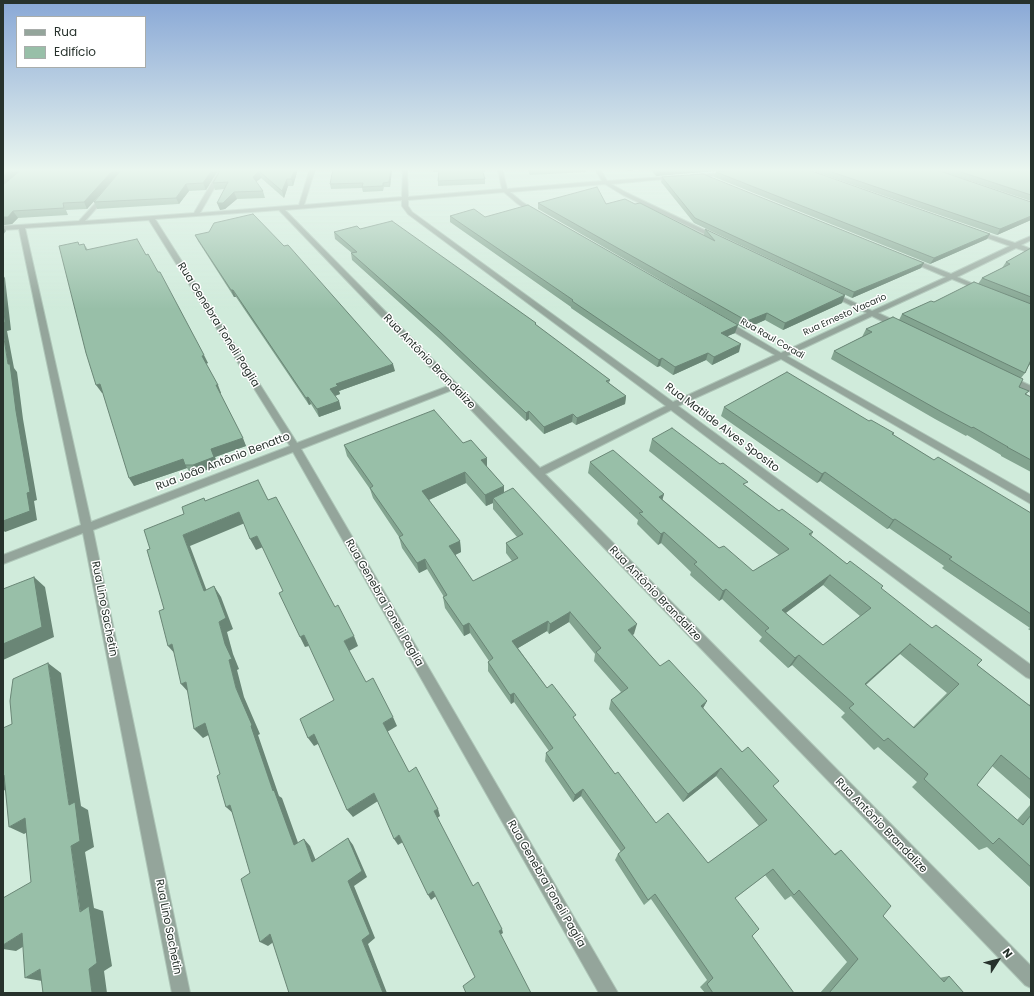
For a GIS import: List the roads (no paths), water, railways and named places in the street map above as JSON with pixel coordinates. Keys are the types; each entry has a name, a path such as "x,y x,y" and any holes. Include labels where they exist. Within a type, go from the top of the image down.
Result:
{"street":[{"path":"80,223 87,215"},
{"path":"3,228 189,215"},
{"name":"Rua Antônio Brandalize","path":"287,215 1031,979"},
{"name":"Rua Matilde Alves Sposito","path":"413,215 1031,673"},
{"path":"669,215 724,242"},
{"name":"Rua Genebra Toneli Paglia","path":"151,218 295,447 609,993"},
{"name":"Rua Lino Sachetin","path":"22,227 87,527 181,993"},
{"path":"971,230 1031,251"},
{"name":"Rua Ernesto Vacario","path":"538,473 672,406 779,355 951,277 1031,238"},
{"path":"907,259 988,292"},
{"path":"823,289 909,330"},
{"name":"Rua Raul Coradi","path":"718,319 1031,500"},
{"path":"1002,376 1031,389"},
{"name":"Rua João Antônio Benatto","path":"3,560 452,386"}]}
